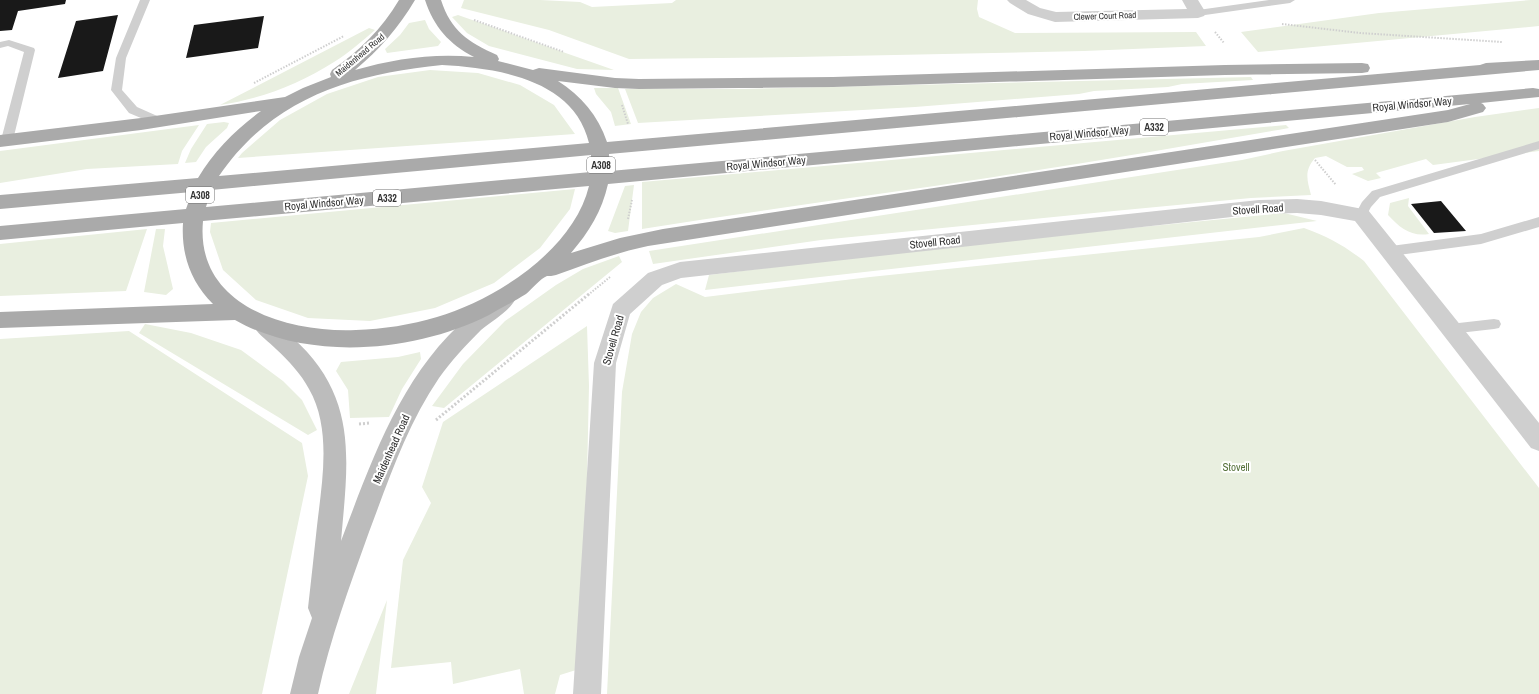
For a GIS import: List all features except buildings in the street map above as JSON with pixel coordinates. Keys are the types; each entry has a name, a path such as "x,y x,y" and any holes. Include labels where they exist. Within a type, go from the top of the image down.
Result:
{"main road":[{"name":"Maidenhead Road","path":"321,86 342,72 376,43 388,31 408,0"},
{"name":"A308","path":"433,0 438,17 452,36 473,50 554,86 569,97 591,123 598,141 602,163 599,185 593,204 584,223 570,242 556,258 514,292 474,312 445,323 416,331 386,336 350,339 320,338 289,333 264,325 238,312 214,292 202,275 194,256 192,238 194,209 207,179 223,156 242,136 262,120 292,100 321,86 364,71 417,61 467,60 515,69"},
{"path":"8,202 1539,65"},
{"path":"515,69 615,83 646,84 833,82 1333,68 1500,68"},
{"path":"536,275 588,254 621,244 663,236 1448,116 1536,93"},
{"name":"Royal Windsor Way","path":"0,233 1536,93"},
{"path":"4,141 160,122 228,112 292,100"},
{"path":"0,320 135,317 238,312"}],"street":[{"name":"Clewer Court Road","path":"1015,0 1034,11 1055,17 1194,7"},
{"name":"Stovell Road","path":"587,694 605,363 621,310 654,279 680,270 1259,207 1297,206 1321,208 1361,215"},
{"path":"1361,215 1539,442"},
{"name":"Maidenhead Road","path":"304,694 318,637 378,476 415,396 432,371 450,349 477,322 514,292"},
{"name":"Maidenhead Road","path":"264,325 295,352 310,370 320,386 328,405 333,425 334,475 318,637"}],"lane":[{"path":"145,0 121,58 116,90 133,110 160,122"},
{"path":"1194,7 1290,0"},
{"path":"0,45 9,43 30,50 4,141"},
{"path":"1361,215 1366,205 1376,194 1539,145"},
{"path":"1391,252 1481,239 1539,222"},
{"path":"1450,329 1494,324"}],"path":[{"path":"1276,23 1360,33 1503,42"}],"green space":[{"path":"464,0 540,0 580,2 592,7 672,3 676,0 978,0 977,9 979,17 1015,33 1196,32 1206,46 1084,51 629,59 549,30 461,8"},
{"path":"1539,0 1539,26 1258,52 1241,32 1379,13"},
{"path":"458,15 614,70 577,69 489,46 467,33 452,17"},
{"path":"425,20 429,29 441,42 438,46 387,53 385,49 400,35 409,23"},
{"path":"369,28 375,30 355,47 321,70 293,84 265,95 220,105"},
{"path":"430,70 478,73 520,85 554,105 575,134 238,158 280,120 327,94 378,77"},
{"path":"1251,77 1253,80 1094,91 1079,94 915,107 638,123 625,89 745,89"},
{"path":"594,88 618,88 631,124 615,126 611,112 596,94"},
{"path":"1539,108 1539,151 1433,165 1426,159 1376,173 1381,178 1368,181 1352,174 1364,170 1362,167 1347,167 1326,156 1315,158 1309,167 1307,175 1311,195 1251,198 821,240 653,264 649,251 1242,160 1283,151 1475,117"},
{"path":"224,122 229,123 227,128 206,147 196,162 185,163 191,149 207,124"},
{"path":"199,125 182,151 178,164 87,169 0,183 0,151"},
{"path":"1286,125 1289,128 1068,165 950,184 642,229 642,182"},
{"path":"634,185 628,231 615,233 608,231 625,186"},
{"path":"575,189 570,209 540,248 494,283 435,308 370,321 308,318 256,300 223,270 210,232 211,223"},
{"path":"1409,198 1408,206 1429,234 1423,235 1411,233 1402,228 1388,215 1390,203"},
{"path":"1284,213 1317,221 705,290 709,275 925,248"},
{"name":"Stovell","path":"1304,228 1336,242 1364,261 1539,488 1539,694 607,694 622,392 632,334 641,312 653,298 676,284 705,297 870,277 1259,237"},
{"path":"147,229 126,291 0,296 0,244"},
{"path":"156,229 165,229 163,246 173,289 166,295 144,292"},
{"path":"619,256 622,262 444,408 432,406 463,364 505,321 556,285 583,269"},
{"path":"145,324 191,333 241,350 283,381 302,400 317,430 308,435 139,333"},
{"path":"587,326 589,386 586,524 576,670 560,675 555,694 524,694 520,669 453,684 451,662 391,668 403,560 431,503 422,487 443,422"},
{"path":"129,331 302,443 308,476 262,694 0,694 0,339"},
{"path":"420,352 421,359 402,389 389,417 350,418 348,390 336,371 341,362 398,357"},
{"path":"387,600 376,694 349,694"}]}
